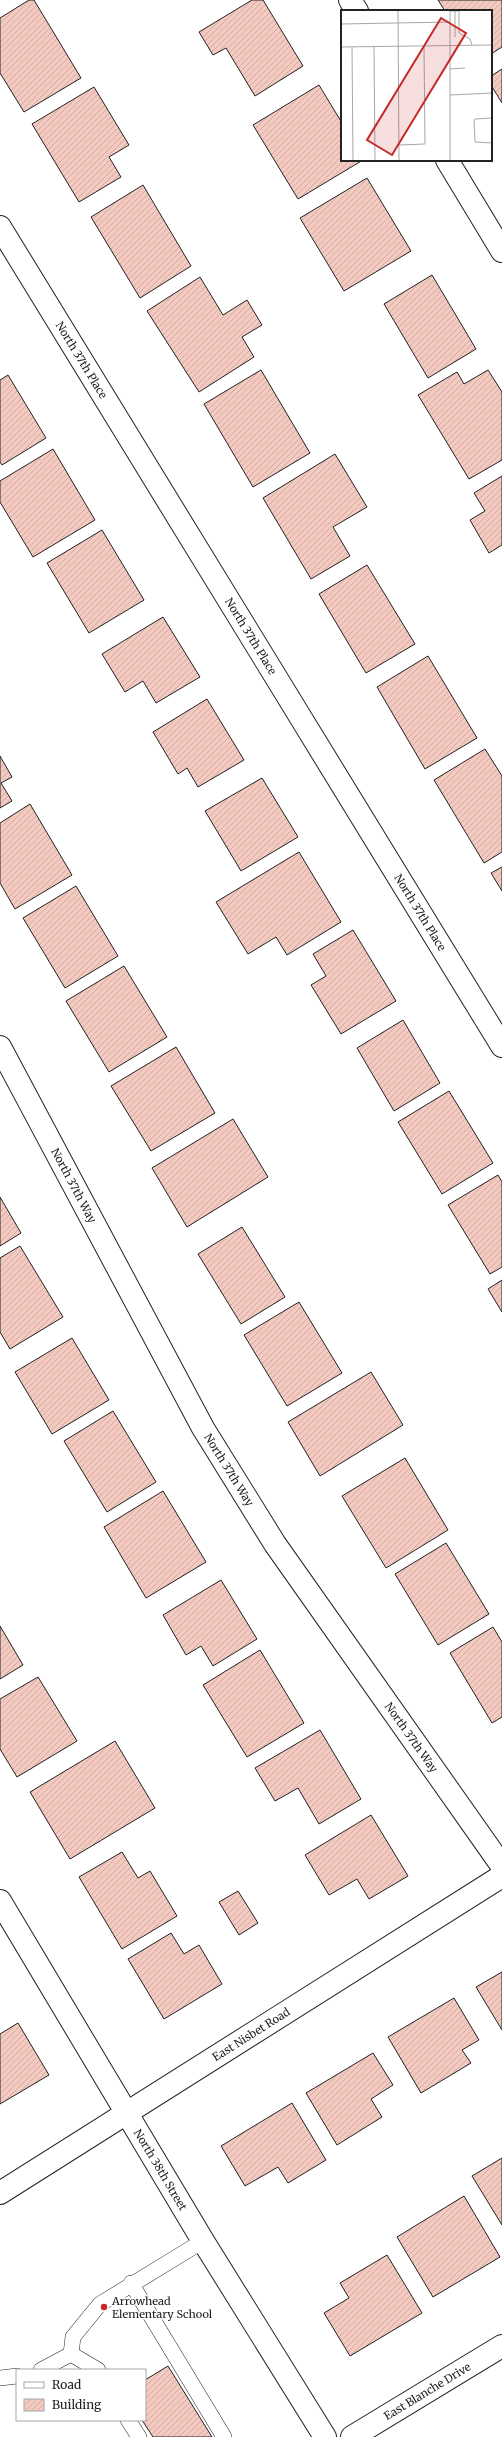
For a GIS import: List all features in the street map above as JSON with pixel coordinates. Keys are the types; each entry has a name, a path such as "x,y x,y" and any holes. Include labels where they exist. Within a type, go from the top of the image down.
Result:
{"street":[{"path":"350,0 356,10"},
{"path":"448,161 502,251"},
{"name":"North 37th Place","path":"0,227 502,1046"},
{"name":"North 37th Way","path":"0,1047 203,1428 275,1544 502,1866"},
{"name":"East Nisbet Road","path":"0,2193 502,1876"},
{"name":"North 38th Street","path":"0,1901 203,2241 325,2437"},
{"name":"East Blanche Drive","path":"352,2437 502,2346"}],"lane":[{"path":"71,2354 73,2336 100,2304 131,2283 203,2241"},
{"path":"131,2283 224,2437"},
{"path":"44,2369 71,2354"},
{"path":"71,2354 96,2369"},
{"path":"0,2378 16,2376"},
{"path":"129,2421 139,2437"}],"building":[{"path":"29,0 34,0 81,78 24,112 0,73 0,18"},
{"path":"252,0 263,0 303,66 255,96 226,48 213,55 199,32"},
{"path":"438,0 502,0 502,47 492,53 492,10 444,10"},
{"path":"502,69 502,103 492,87 492,75"},
{"path":"319,85 341,121 341,161 361,161 298,199 253,125"},
{"path":"94,87 129,145 109,157 121,177 79,202 32,124"},
{"path":"367,178 411,251 344,291 300,218"},
{"path":"143,185 191,266 140,298 91,217"},
{"path":"432,275 476,349 428,378 384,304"},
{"path":"200,277 223,315 247,300 262,325 242,337 254,357 199,392 147,311"},
{"path":"261,370 310,453 253,487 204,404"},
{"path":"488,370 502,392 502,460 469,479 418,395 457,372 464,384"},
{"path":"8,375 46,438 2,465 0,462 0,380"},
{"path":"53,449 95,520 33,557 0,502 0,481"},
{"path":"335,454 367,507 333,527 350,556 311,579 263,498"},
{"path":"502,476 502,545 489,553 470,520 485,511 474,493"},
{"path":"102,530 144,600 89,633 47,563"},
{"path":"367,565 415,644 366,673 319,594"},
{"path":"163,617 200,677 156,703 143,681 125,692 102,654"},
{"path":"428,656 477,738 425,769 377,687"},
{"path":"207,699 244,760 198,787 187,768 178,774 153,732"},
{"path":"485,749 502,776 502,852 484,863 434,780"},
{"path":"0,756 12,777 1,783 12,801 0,808"},
{"path":"262,778 298,837 241,871 205,811"},
{"path":"30,804 72,875 15,909 0,883 0,823"},
{"path":"299,852 341,922 287,955 276,937 248,954 216,902"},
{"path":"502,867 502,891 491,873"},
{"path":"76,886 118,956 65,988 23,918"},
{"path":"353,930 396,1001 341,1034 311,985 326,976 313,954"},
{"path":"124,966 167,1037 109,1072 66,1001"},
{"path":"403,1020 440,1083 394,1111 357,1048"},
{"path":"176,1047 215,1113 151,1151 111,1086"},
{"path":"449,1091 493,1163 442,1194 398,1122"},
{"path":"233,1119 268,1177 187,1227 152,1168"},
{"path":"498,1175 502,1182 502,1267 490,1274 448,1205"},
{"path":"0,1197 21,1233 0,1246"},
{"path":"242,1227 285,1297 241,1324 198,1254"},
{"path":"20,1246 63,1317 10,1349 0,1332 0,1258"},
{"path":"502,1280 502,1312 488,1289"},
{"path":"299,1302 342,1373 287,1406 244,1335"},
{"path":"72,1338 109,1400 52,1434 15,1372"},
{"path":"371,1372 403,1425 320,1476 288,1422"},
{"path":"113,1411 156,1482 107,1512 64,1441"},
{"path":"405,1458 448,1530 386,1568 342,1496"},
{"path":"163,1491 206,1562 146,1598 104,1527"},
{"path":"446,1543 489,1614 438,1645 395,1574"},
{"path":"221,1580 257,1639 213,1666 201,1646 186,1655 163,1615"},
{"path":"0,1626 23,1665 0,1679"},
{"path":"493,1627 502,1642 502,1717 492,1723 450,1653"},
{"path":"260,1650 304,1723 247,1757 203,1685"},
{"path":"38,1677 77,1741 17,1777 0,1749 0,1699"},
{"path":"320,1730 361,1799 319,1824 298,1788 275,1801 255,1768"},
{"path":"115,1741 155,1808 70,1859 30,1792"},
{"path":"371,1815 408,1876 369,1899 357,1879 329,1895 305,1855"},
{"path":"122,1852 138,1878 150,1871 177,1916 122,1949 79,1877"},
{"path":"238,1891 258,1923 239,1935 219,1902"},
{"path":"171,1933 184,1954 199,1945 222,1984 164,2019 128,1959"},
{"path":"502,1972 502,2030 476,1987"},
{"path":"454,1998 479,2040 462,2050 471,2063 421,2093 388,2037"},
{"path":"18,2023 49,2075 0,2104 0,2034"},
{"path":"373,2053 393,2085 371,2099 382,2117 337,2145 306,2093"},
{"path":"292,2103 326,2160 288,2183 278,2167 245,2186 221,2146"},
{"path":"502,2158 502,2225 472,2176"},
{"path":"464,2196 500,2257 433,2297 397,2237"},
{"path":"387,2255 422,2313 350,2356 324,2313 349,2298 340,2283"},
{"path":"168,2366 212,2437 153,2437 143,2421 146,2421 146,2379"}],"place":[{"name":"Arrowhead Elementary School","path":"104,2307"}]}
